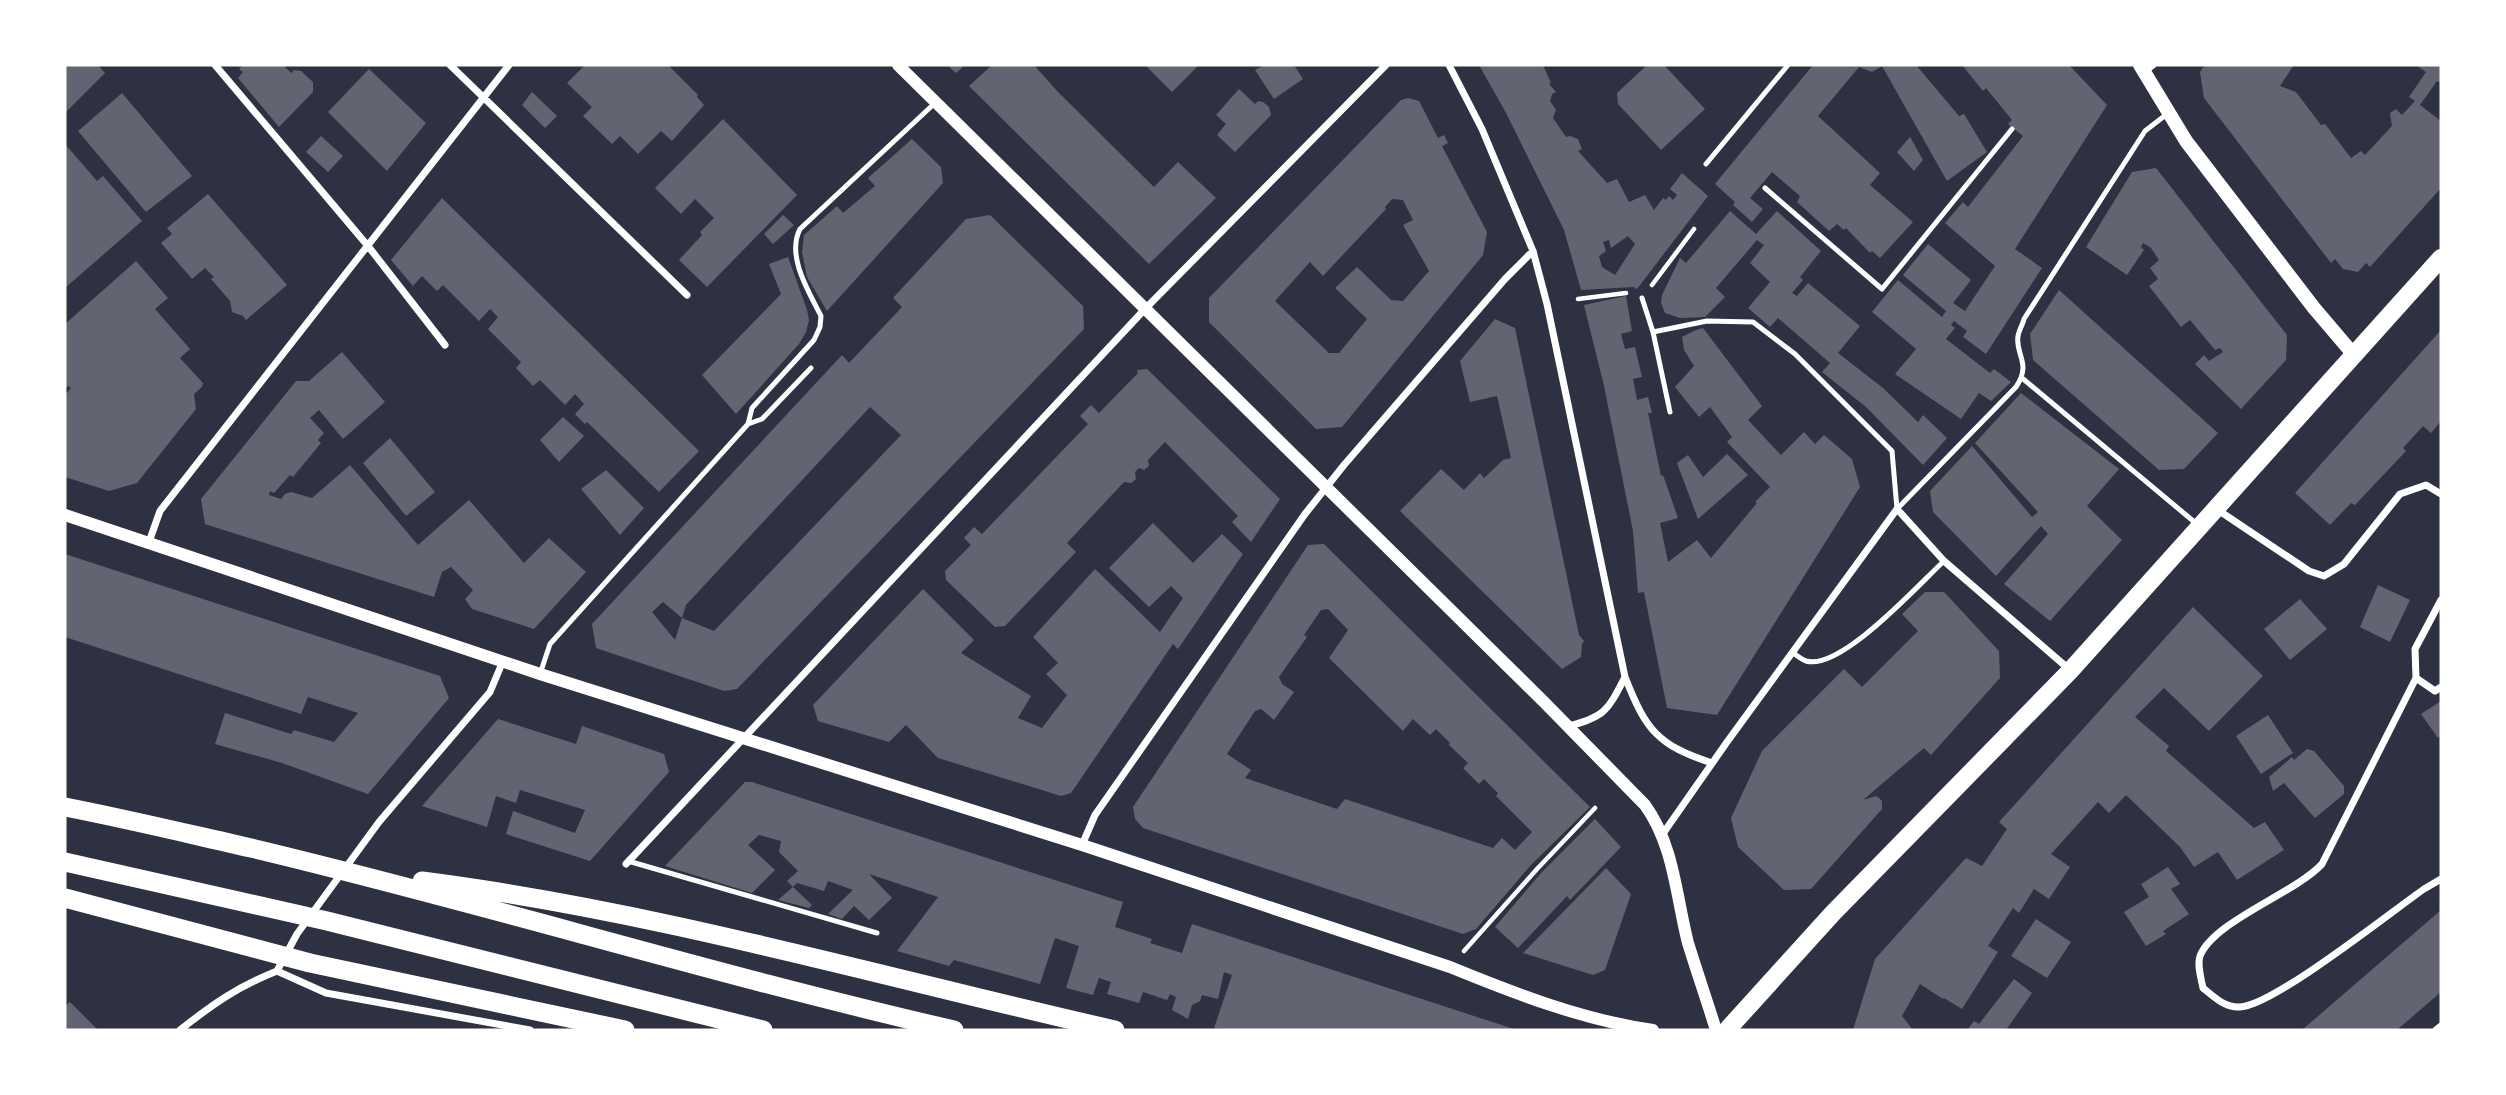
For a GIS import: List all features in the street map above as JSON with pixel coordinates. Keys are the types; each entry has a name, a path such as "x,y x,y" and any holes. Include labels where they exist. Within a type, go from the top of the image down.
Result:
{"highway":[{"path":"65,807 114,816 350,872 845,1005 954,1030"},
{"path":"65,862 327,920 763,1030"},
{"path":"350,872 500,891 661,921 1115,1030"},
{"path":"65,898 310,963 625,1030"}],"main road":[{"path":"2146,67 2186,141 2354,355"},
{"path":"1727,1030 1833,913 2070,671 2441,258"}],"street":[{"path":"215,65 368,246 445,345"},
{"path":"450,65 687,295"},
{"path":"149,542 160,510 509,65"},
{"path":"898,65 1646,804 1657,820 1662,835 1679,893 1688,940 1716,1030"},
{"path":"627,863 1145,309 1386,65"},
{"path":"1448,65 1482,129 1533,251 1547,304 1625,677 1638,711 1655,735 1674,748 1712,763"},
{"path":"1082,845 1095,815 1306,514 1506,279 1533,251"},
{"path":"2217,509 2309,571 2324,576 2344,564 2400,494 2426,485 2441,494"},
{"path":"1662,835 1897,509 1944,561 2070,671"},
{"path":"65,515 540,674 1082,845 1450,967 1503,989 1600,1020 1653,1030"},
{"path":"2441,600 2415,649 2416,678 2322,864 2312,875 2239,919 2209,942 2199,958 2203,988 2220,1003 2237,1008 2254,1005 2309,971 2441,879"},
{"path":"180,1030 235,989 277,971 297,934 379,822 490,692 503,661"},
{"path":"1569,726 1590,721 1605,712 1625,677"},
{"path":"2416,678 2435,691 2441,687"},
{"path":"277,971 326,993 530,1030"},
{"path":"2436,1030 2441,1026"}],"lane":[{"path":"1706,164 1788,65"},
{"path":"540,674 550,644 748,424 752,408 814,340 820,327 821,316 795,252 800,229 936,102"},
{"path":"1897,509 2022,378 2023,360 2018,338 2024,319 2145,131 2169,113"},
{"path":"1765,188 1882,289 2012,129"},
{"path":"1642,298 1653,332 1670,412"},
{"path":"1653,332 1707,321 1753,322 1795,354 1892,452 1897,509"},
{"path":"748,424 762,419 811,368"},
{"path":"2022,378 2200,527"},
{"path":"1792,652 1806,662 1826,660 1864,638 1944,561"},
{"path":"627,863 877,933"}],"path":[{"path":"1642,298 1694,229"},
{"path":"1578,299 1623,292"},
{"path":"1450,967 1595,808"}],"building":[{"path":"65,65 98,65 105,73 65,113"},
{"path":"243,65 283,65 291,73 294,70 301,71 313,82 313,92 279,127 238,78 243,72 239,69"},
{"path":"585,65 668,65 698,95 704,105 672,141 661,131 638,154 620,136 612,144 583,116 592,107 567,83"},
{"path":"947,65 965,65 956,73"},
{"path":"992,65 1034,65 1154,187 1178,162 1216,198 1149,264 969,86"},
{"path":"1145,65 1199,65 1172,92"},
{"path":"1264,65 1294,65 1303,79 1274,99 1255,70"},
{"path":"1479,65 1543,65 1551,83 1549,84 1556,92 1552,94 1550,101 1556,110 1553,118 1566,137 1578,139 1582,149 1578,151 1607,183 1617,179 1629,202 1645,195 1654,210 1663,198 1666,200 1669,196 1673,200 1677,195 1670,189 1682,173 1708,196 1637,289 1581,290 1564,230","holes":["1628,236 1635,244 1615,275 1602,267 1599,256 1606,251 1603,242 1609,240 1611,248"]},
{"path":"1647,65 1664,65 1705,109 1661,150 1618,104 1617,93"},
{"path":"1813,65 1916,65 1959,116 1964,114 1987,152 1947,181 1882,66 1872,72 1859,67 1818,116 1880,173 1870,185 1913,222 1880,258 1872,251 1870,253 1846,228 1844,230 1837,224 1829,231 1797,202 1800,196 1772,172 1750,198 1763,209 1752,222 1715,184"},
{"path":"1962,65 2069,65 2107,105 2015,249 2042,268 1986,354 1963,337 1967,331 1954,321 1951,325 1955,328 1946,339 1990,373 1994,369 2011,382 1991,401 1979,393 1961,419 1895,374 1916,349 1872,312 1898,280 1942,317 1946,311 1903,275 1928,244 1971,280 1953,303 1965,311 1995,266 1945,223 1963,202 1968,207 2023,136 2008,124 2012,120 1986,88 1983,91"},
{"path":"2205,65 2294,65 2280,86 2296,92 2351,158 2361,151 2365,155 2392,126 2390,113 2396,109 2402,115 2415,101 2409,97 2426,72 2416,65 2441,65 2441,83 2437,81 2420,105 2441,121 2441,188 2370,267 2366,263 2358,272 2343,269 2335,259 2331,263 2204,98 2200,72"},
{"path":"369,69 426,123 387,171 328,112"},
{"path":"1239,89 1255,104 1258,101 1263,102 1269,107 1271,115 1235,152 1217,135 1226,124 1216,115"},
{"path":"532,92 557,116 545,128 522,105"},
{"path":"122,93 192,176 146,212 78,131"},
{"path":"1408,98 1419,101 1438,138 1444,135 1448,143 1442,146 1487,232 1483,255 1342,427 1316,429 1209,322 1209,298 1401,100","holes":["1392,199 1403,200 1413,220 1403,225 1429,271 1403,301 1391,300 1357,267 1335,288 1367,319 1339,353 1329,353 1275,301 1310,262 1323,276 1386,209"]},
{"path":"723,119 797,195 707,287 679,260 714,218 695,199 681,214 655,188"},
{"path":"321,136 343,156 328,172 306,152"},
{"path":"1910,137 1923,160 1914,171 1897,152"},
{"path":"912,139 941,167 943,183 827,311 807,277 802,252 804,235 837,206 843,213 875,186 868,178"},
{"path":"65,144 97,181 103,176 142,221 65,288"},
{"path":"2156,168 2287,335 2286,360 2241,409 2195,364 2204,355 2209,361 2223,352 2220,348 2215,350 2190,320 2181,327 2149,286 2158,279 2150,268 2159,260 2151,248 2143,243 2141,247 2144,250 2127,275 2086,247 2132,172"},
{"path":"208,194 287,285 246,320 232,312 230,301 205,268 192,279 161,243 172,234 167,228"},
{"path":"442,198 699,451 659,492 587,422 585,424 575,414 584,404 575,394 565,405 540,380 533,386 516,368 521,362 488,329 498,317 490,309 479,321 443,285 437,291 422,276 413,286 391,260"},
{"path":"1730,211 1756,234 1777,211 1821,251 1800,277 1803,280 1792,293 1797,296 1808,283 1860,326 1838,353 1883,388 1918,422 1923,415 1947,438 1923,465 1866,407 1822,372 1830,363 1778,318 1770,327 1748,308 1770,282 1750,263 1764,245 1757,240 1716,288 1725,297 1705,317 1680,318 1665,313 1661,303 1662,295 1680,258 1686,263"},
{"path":"783,215 794,225 773,244 764,234"},
{"path":"990,215 1083,306 1084,329 737,689 724,691 596,648 592,624 842,355 849,363 902,307 893,298 966,219","holes":["870,407 901,435 714,631 682,618 686,605","663,602 682,618 675,640 652,612"]},
{"path":"788,257 807,310 809,320 806,332 799,344 736,414 702,375 781,294 769,264"},
{"path":"136,261 168,298 155,309 190,349 180,358 203,383 194,394 196,409 137,483 109,491 65,477 65,395 71,388 68,386 65,389 65,324"},
{"path":"2059,290 2218,433 2184,469 2159,470 2033,360 2030,334"},
{"path":"1626,296 1632,331 1621,334 1625,349 1635,347 1642,377 1633,379 1637,400 1648,397 1652,413 1648,413 1661,476 1663,475 1678,518 1660,523 1668,562 1697,540 1711,558 1770,487 1727,442 1732,437 1710,407 1699,417 1675,387 1694,366 1684,350 1682,337 1696,330 1703,328 1762,406 1748,420 1781,455 1804,432 1815,444 1824,435 1852,459 1860,487 1717,715 1667,708 1644,592 1638,593 1633,531 1604,386 1584,305"},
{"path":"1495,319 1515,328 1579,635 1584,641 1581,657 1562,669 1400,511 1441,469 1464,490 1480,473 1484,478 1503,460 1511,458 1497,396 1470,402 1460,361"},
{"path":"2441,330 2441,421 2431,433 2423,426 2403,448 2406,451 2355,505 2351,503 2330,525 2295,493"},
{"path":"342,352 385,402 343,439 319,410 310,418 324,433 318,440 321,443 293,477 290,475 274,493 270,491 269,495 281,499 291,492 312,498 350,465 418,545 469,500 524,563 549,538 586,572 534,629 472,609 465,599 473,590 451,567 442,572 434,597 205,524 201,499 296,381 309,381"},
{"path":"1147,369 1280,499 1251,542 1232,522 1238,516 1165,442 1148,460 1149,466 1144,470 1139,468 1135,472 1136,479 1131,483 1124,482 1067,543 1076,552 1005,626 995,627 946,580 945,571 971,545 964,538 974,527 982,534 1088,424 1080,416 1091,405 1099,413 1138,373 1137,370"},
{"path":"2021,393 2119,469 2087,506 2122,540 2050,621 2004,584 2048,534 2041,526 1996,576 1933,512 1930,491 1972,446 2032,517 2038,512 1975,443"},
{"path":"563,417 584,436 559,462 540,440"},
{"path":"390,438 435,492 406,516 363,463"},
{"path":"1727,454 1748,475 1698,519 1677,463 1688,455 1703,477"},
{"path":"606,470 644,508 620,535 581,489"},
{"path":"1153,523 1193,563 1222,534 1243,554 1178,649 1173,644 1071,793 1061,796 938,758 906,725 889,742 818,721 813,705 923,589 974,640 961,653 1031,696 1018,718 1042,728 1067,695 1046,674 1058,663 1033,637 1095,569 1160,632 1183,598 1171,586 1149,607 1109,568"},
{"path":"1324,544 1590,807 1531,865 1476,929 1463,934 1143,828 1135,819 1133,807 1308,545","holes":["1328,609 1348,630 1329,658 1403,731 1413,719 1430,735 1436,729 1450,743 1468,763 1463,768 1479,784 1484,779 1498,793 1496,796 1532,832 1515,850 1502,838 1493,848 1345,799 1337,809 1245,778 1251,770 1227,754 1255,711 1261,709 1274,720 1294,692 1282,684 1279,677 1307,637 1304,635 1321,610"]},
{"path":"65,554 440,676 449,698 368,794 282,763 215,744 225,713 291,734 294,730 334,742 358,713 308,697 301,714 65,637"},
{"path":"2378,585 2410,600 2390,642 2360,627"},
{"path":"1925,592 1944,592 1999,651 2000,678 1931,755 1924,748 1863,800 1876,796 1882,801 1882,809 1811,889 1784,890 1738,847 1731,818 1762,751 1844,669 1862,687 1918,631 1902,614"},
{"path":"2300,599 2327,629 2290,660 2264,629"},
{"path":"2193,607 2263,676 2209,731 2164,688 2135,717 2169,746 2166,751 2254,828 2265,822 2284,850 2237,880 2218,852 2194,867 2180,847 2126,795 2109,813 2098,802 2051,854 2070,867 2049,899 2034,889 2019,913 2013,908 1988,946 1998,952 1962,1009 1920,984 1902,1016 1913,1030 1853,1030 1875,959 1966,858 1982,866 2007,829 1999,822"},
{"path":"2441,701 2441,735 2438,738 2421,714"},
{"path":"2268,715 2293,753 2261,774 2236,736"},
{"path":"498,719 576,744 582,726 664,754 669,772 590,861 506,834 513,811 575,833 585,810 520,790 516,803 496,796 487,827 422,806"},
{"path":"2307,749 2314,751 2344,786 2344,794 2315,818 2284,783 2273,791 2269,777 2292,757 2294,760"},
{"path":"745,782 752,782 1123,902 1115,927 1152,939 1150,943 1182,953 1192,924 1517,1030 1224,1030 1214,1028 1232,975 1224,972 1218,999 1202,995 1200,1001 1192,1005 1188,1019 1172,1010 1176,997 1170,994 1167,1000 1143,992 1139,1003 1107,994 1111,982 1099,978 1093,995 1066,988 1079,946 1055,938 1040,984 954,960 949,966 897,951 938,897 869,874 892,898 869,920 854,906 842,919 828,914 853,890 828,881 824,891 797,883 793,887 787,881 798,871 779,852 781,841 759,835 748,845 775,870 752,893 665,866"},
{"path":"1595,819 1621,847 1570,900 1567,896 1518,948 1495,927 1542,872"},
{"path":"2168,867 2180,884 2171,889 2189,914 2163,931 2166,934 2146,946 2124,912 2149,897 2141,884"},
{"path":"1606,868 1631,894 1605,970 1593,975 1523,953"},
{"path":"793,887 812,905 809,908 778,900"},
{"path":"2441,910 2441,992 2397,1030 2302,1030"},
{"path":"2036,919 2071,942 2047,978 2011,956"},
{"path":"2014,979 2032,993 2006,1030 1967,1030 1974,1021 1979,1024"},
{"path":"70,1002 98,1030 65,1030 65,1006"}]}
